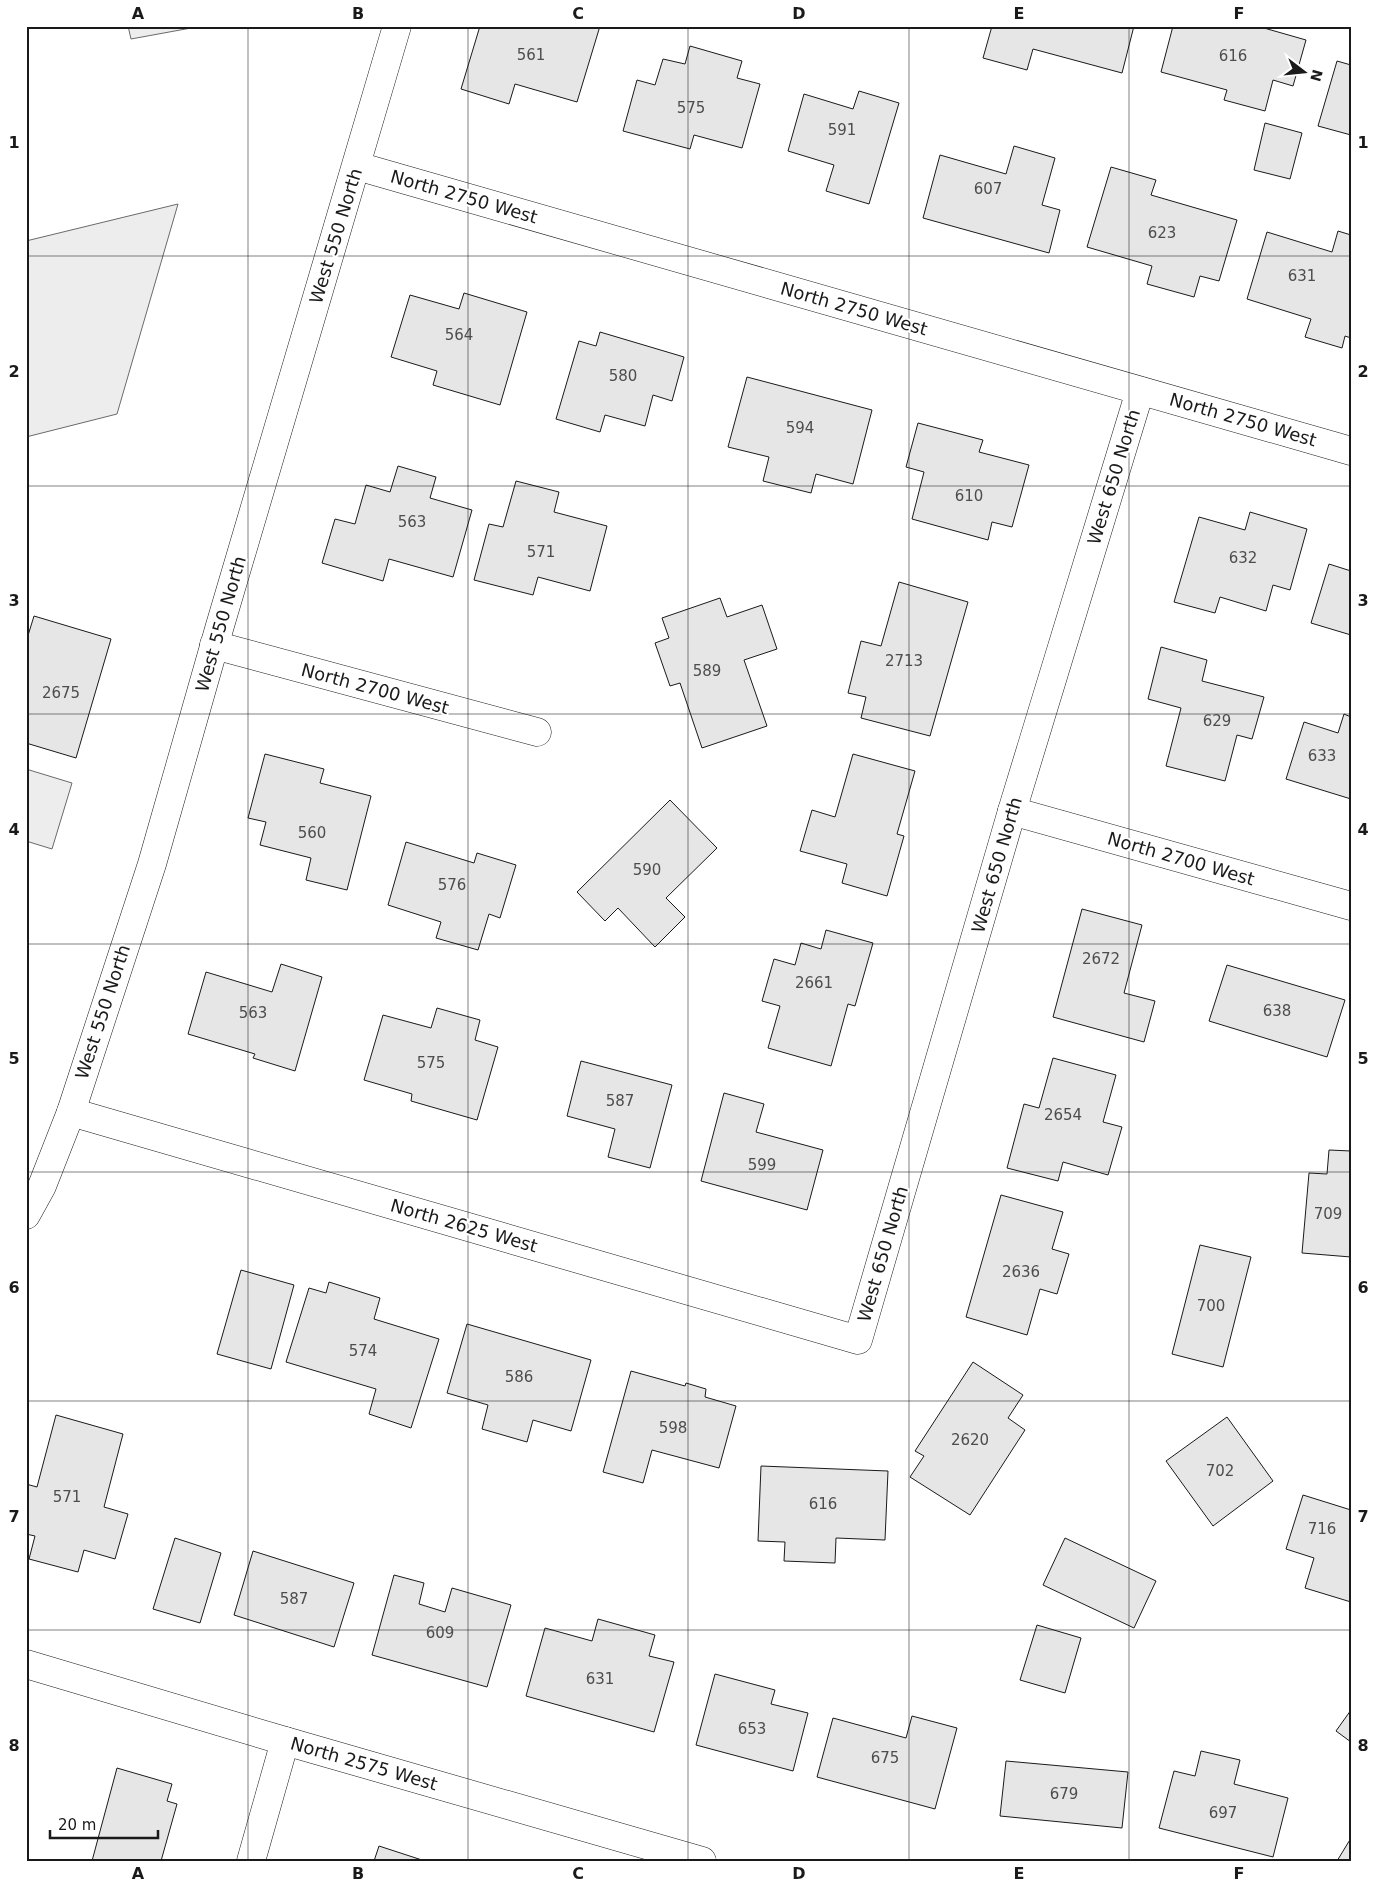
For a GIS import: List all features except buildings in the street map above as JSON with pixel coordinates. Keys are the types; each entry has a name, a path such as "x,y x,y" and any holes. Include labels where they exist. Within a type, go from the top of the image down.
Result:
{"street":[{"name":"West 550 North","path":"26,1215 42,1186 71,1112 152,864 214,645 398,26"},
{"name":"North 2750 West","path":"357,166 1351,452"},
{"name":"West 650 North","path":"858,1340 1012,811 1140,391"},
{"name":"North 2700 West","path":"214,645 537,732"},
{"name":"North 2700 West","path":"1012,811 1351,906"},
{"name":"North 2625 West","path":"71,1112 858,1340"},
{"name":"North 2575 West","path":"26,1664 702,1861"},
{"path":"250,1861 285,1741"}],"shaded area":[{"path":"128,26 202,26 131,39"},
{"path":"178,204 117,414 26,437 26,241"},
{"path":"26,769 72,783 52,849 26,841"}]}
